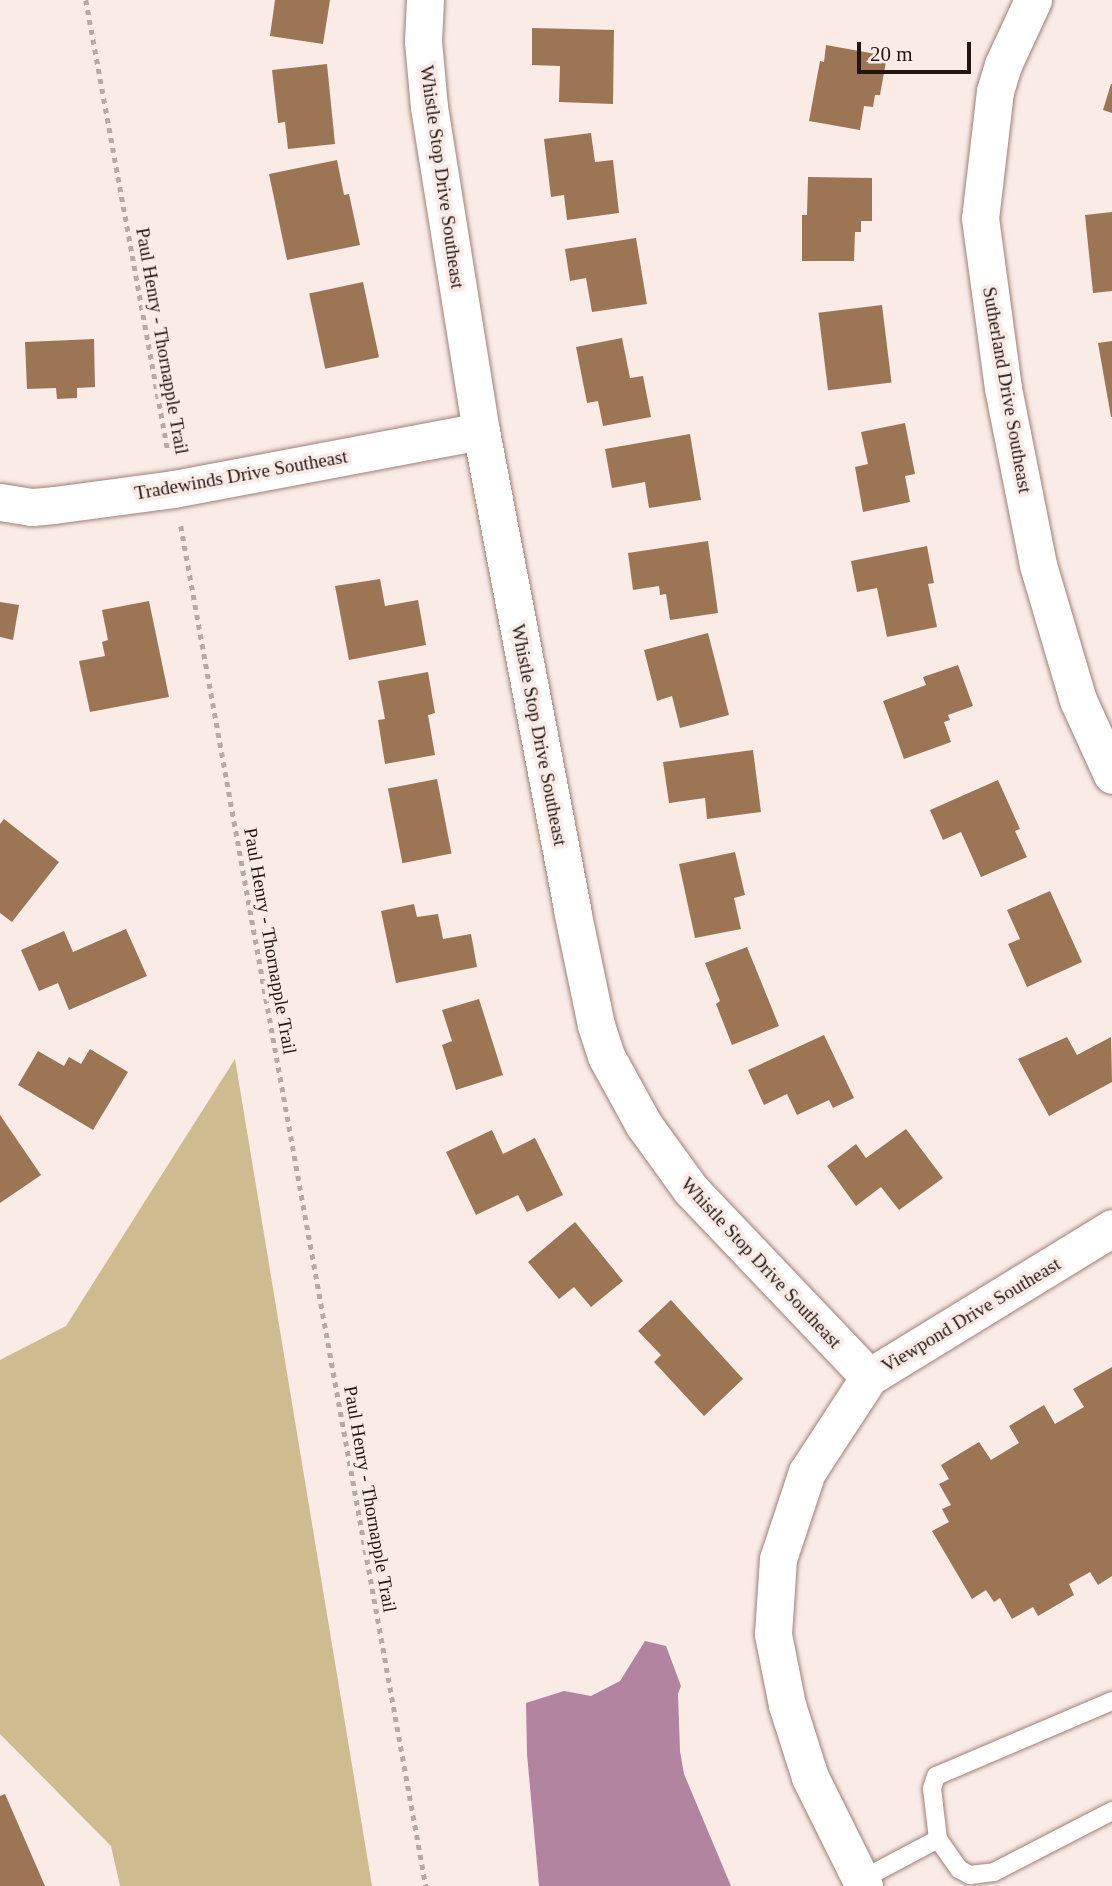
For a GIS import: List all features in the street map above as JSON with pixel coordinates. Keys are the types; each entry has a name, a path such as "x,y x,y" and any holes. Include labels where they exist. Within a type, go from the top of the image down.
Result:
{"street":[{"name":"Whistle Stop Drive Southeast","path":"425,0 423,41 429,107 481,431 596,1025 606,1056 643,1125 691,1190 869,1377"},
{"name":"Sutherland Drive Southeast","path":"1033,0 1003,65 995,91 980,204 981,229 1003,388 1038,565 1078,700 1112,775"},
{"name":"Tradewinds Drive Southeast","path":"0,502 32,506 54,505 174,489 481,431"},
{"name":"Viewpond Drive Southeast","path":"862,1883 810,1777 787,1705 773,1634 778,1559 807,1472 869,1377 1112,1228"}],"lane":[{"path":"1112,1701 936,1776 932,1788 938,1839 959,1868 970,1875 994,1872 1112,1811"},
{"path":"862,1883 938,1839"}],"path":[{"name":"Paul Henry - Thornapple Trail","path":"86,0 426,1886"}],"shaded area":[{"path":"235,1059 372,1886 120,1886 111,1846 0,1734 0,1360 66,1326"},
{"path":"645,1641 666,1646 681,1686 678,1694 680,1751 684,1774 731,1886 539,1886 527,1754 526,1703 564,1691 591,1696 620,1681"}],"building":[{"path":"275,0 330,0 323,44 270,36"},
{"path":"532,28 614,30 613,104 559,102 560,66 532,65"},
{"path":"826,45 887,56 880,95 875,95 873,107 864,106 860,130 809,121 820,61 824,62"},
{"path":"327,64 335,144 288,149 285,122 278,123 272,70"},
{"path":"1112,84 1112,113 1103,110"},
{"path":"591,133 595,162 613,160 619,213 567,220 564,195 551,197 544,139"},
{"path":"337,160 344,195 349,194 360,245 287,260 269,174"},
{"path":"808,177 872,178 872,221 861,221 861,232 855,232 854,261 802,261 802,215 807,215"},
{"path":"1112,212 1112,291 1093,293 1085,215"},
{"path":"636,238 647,304 592,312 586,278 570,281 565,249"},
{"path":"363,282 379,357 325,369 309,293"},
{"path":"882,305 892,382 828,390 818,313"},
{"path":"622,338 630,378 643,376 651,417 603,426 598,401 587,403 576,347"},
{"path":"94,339 95,387 77,388 77,398 57,399 56,388 27,389 25,342"},
{"path":"1112,341 1112,417 1111,417 1098,343"},
{"path":"905,423 915,474 905,476 910,502 863,512 855,467 868,464 861,432"},
{"path":"690,434 701,500 649,508 645,482 612,488 605,449"},
{"path":"708,541 718,613 670,620 666,594 660,595 659,586 633,590 628,553"},
{"path":"927,546 934,583 928,584 937,627 887,637 877,588 857,592 851,561"},
{"path":"380,579 385,606 418,600 426,645 349,660 335,586"},
{"path":"149,601 169,697 90,712 79,661 105,656 102,642 108,640 102,610"},
{"path":"0,602 19,605 13,640 0,637"},
{"path":"708,633 729,715 680,728 672,696 657,701 644,650"},
{"path":"958,665 973,706 948,715 950,720 944,722 951,742 904,759 883,701 926,685 923,677"},
{"path":"428,672 435,713 428,715 435,755 385,764 378,720 385,719 378,681"},
{"path":"753,750 761,812 707,819 705,798 669,803 663,762"},
{"path":"437,779 452,854 402,863 388,789"},
{"path":"998,780 1020,829 1015,831 1027,857 981,877 961,832 943,840 930,810"},
{"path":"4,819 59,862 12,922 0,913 0,824"},
{"path":"735,852 745,895 734,898 741,929 695,938 679,864"},
{"path":"1050,891 1082,962 1027,987 1008,944 1020,939 1007,910"},
{"path":"414,904 417,917 438,914 443,939 471,934 477,967 396,983 381,911"},
{"path":"126,929 147,976 69,1010 58,983 39,991 21,950 64,931 73,952"},
{"path":"747,947 779,1026 732,1045 716,1004 720,1001 705,963"},
{"path":"479,999 503,1075 456,1090 442,1045 452,1041 442,1010"},
{"path":"824,1035 854,1098 833,1108 829,1100 797,1115 787,1094 764,1105 748,1070"},
{"path":"1067,1037 1077,1055 1111,1037 1112,1082 1049,1116 1018,1059"},
{"path":"90,1049 128,1072 93,1130 18,1085 38,1051 64,1066 69,1057 81,1064"},
{"path":"0,1115 41,1175 0,1203"},
{"path":"906,1129 943,1178 899,1210 881,1187 856,1206 827,1166 856,1144 866,1158"},
{"path":"492,1130 503,1154 535,1138 563,1195 527,1212 518,1195 476,1215 446,1152"},
{"path":"575,1222 623,1281 591,1307 574,1287 559,1299 528,1262"},
{"path":"671,1300 743,1379 704,1416 654,1362 661,1355 638,1331"},
{"path":"1112,1367 1112,1576 1098,1585 1090,1572 1069,1584 1074,1595 1038,1616 1033,1607 1012,1619 1000,1598 994,1602 986,1590 972,1599 932,1531 949,1522 942,1509 951,1505 939,1484 949,1479 941,1465 979,1442 991,1460 1019,1443 1009,1426 1044,1405 1055,1424 1084,1407 1073,1389"},
{"path":"5,1794 45,1886 0,1886 0,1796"}]}
